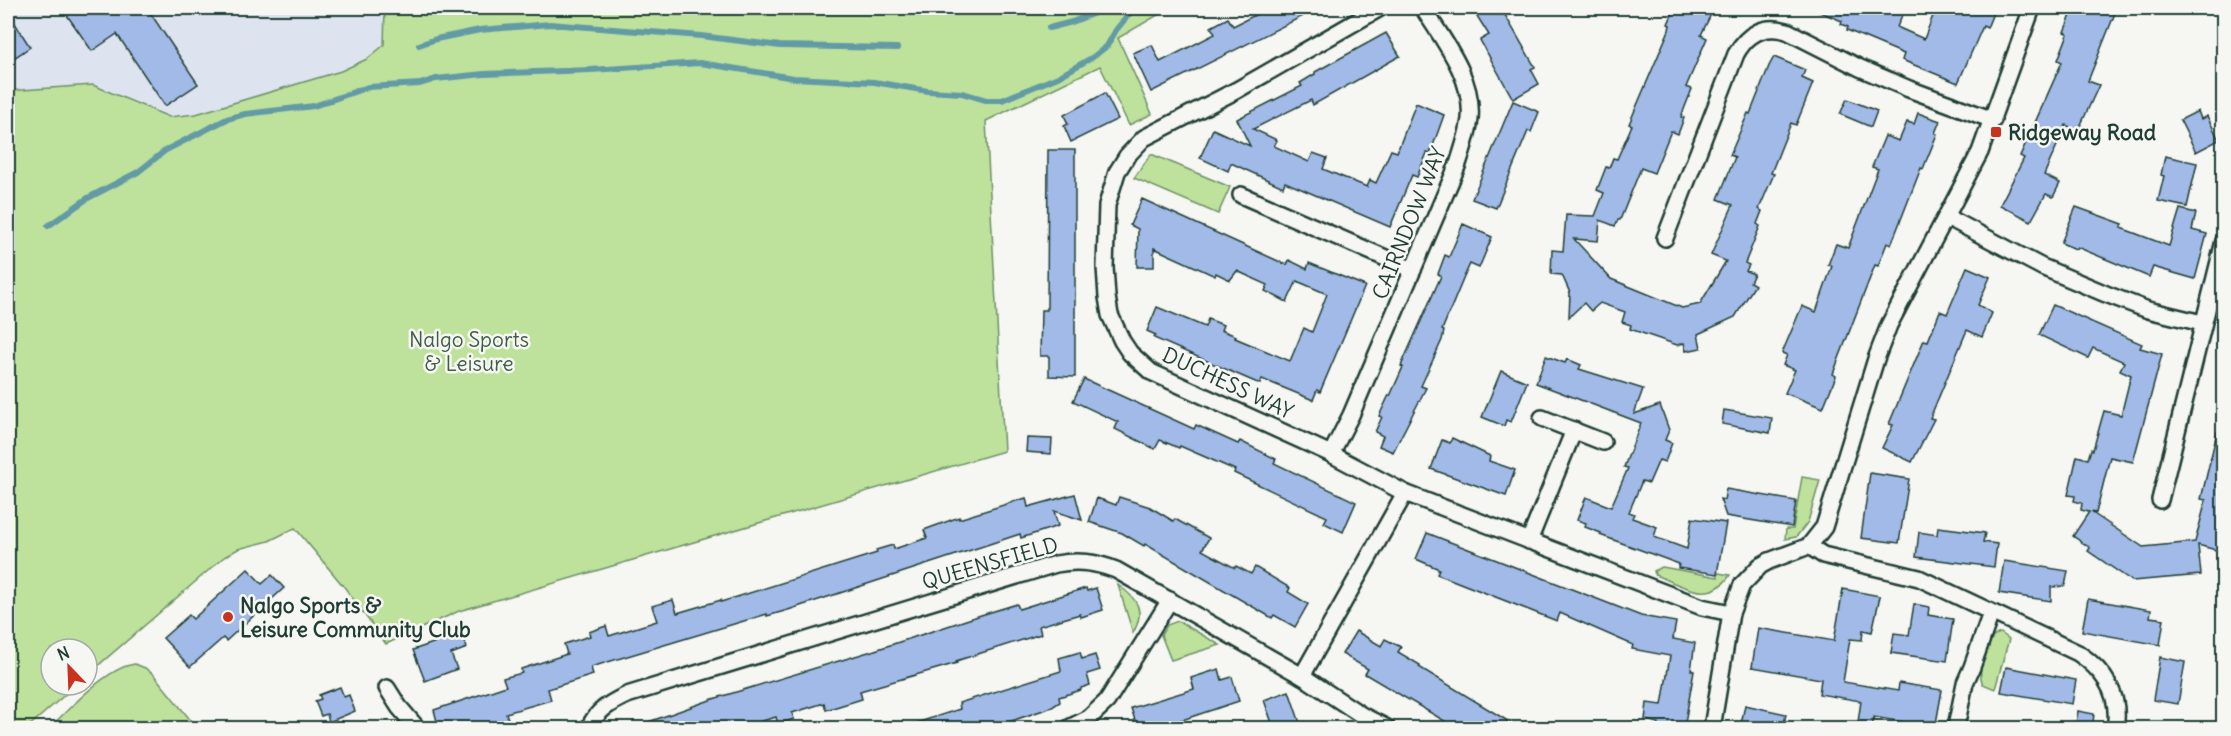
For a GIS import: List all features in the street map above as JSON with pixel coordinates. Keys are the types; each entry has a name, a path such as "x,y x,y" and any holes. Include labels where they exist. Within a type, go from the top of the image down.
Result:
{"street":[{"name":"DUCHESS WAY","path":"1380,8 1237,90 1144,138 1127,156 1117,172 1107,205 1105,267 1107,297 1114,327 1130,353 1151,372 1332,454 1405,493 1702,606 1731,614"},
{"name":"CAIRNDOW WAY","path":"1332,454 1351,416 1458,164 1468,130 1470,112 1468,90 1450,52 1423,8"},
{"path":"1712,729 1731,614 1742,585 1760,566 1809,546 1824,527 1876,359 1889,325 1980,152 2032,8"},
{"path":"1665,238 1736,54 1742,43 1760,30 1777,28 1786,31 1870,72 1993,120"},
{"path":"1241,195 1413,270"},
{"path":"1947,217 2042,267 2106,294 2148,310 2202,323"},
{"path":"2160,500 2223,241"},
{"path":"1542,418 1603,442"},
{"path":"1529,541 1574,430"},
{"path":"1302,676 1405,493"},
{"path":"1809,546 1823,555 1919,578 2078,653 2095,666 2107,681 2114,696 2115,729"},
{"name":"QUEENSFIELD","path":"589,729 600,711 611,702 627,695 1056,564 1075,561 1101,564 1116,570 1302,676 1359,722 1387,729"},
{"path":"1069,729 1089,718 1107,701 1170,600"},
{"path":"1957,722 1965,683 1990,613"},
{"path":"387,688 417,729"}],"shaded area":[{"path":"8,8 385,8 384,45 367,59 341,71 196,114 169,117 93,85 8,91"}],"green space":[{"name":"Nalgo Sports & Leisure","path":"385,8 1170,8 1118,38 1152,114 1129,125 1100,66 986,121 1004,451 459,611 386,644 345,588 295,528 269,541 238,549 224,557 99,665 99,637 39,637 39,697 62,697 27,728 8,728 8,91 93,85 169,117 196,114 341,71 367,59 384,45"},
{"path":"1151,154 1230,187 1218,214 1134,178"},
{"path":"1802,477 1820,480 1808,522 1796,537 1785,539 1786,529 1793,529"},
{"path":"1662,567 1718,577 1718,573 1730,575 1714,589 1695,590 1655,575 1654,571"},
{"path":"1118,585 1135,600 1138,606 1139,618 1133,633"},
{"path":"1178,621 1220,645 1171,660 1161,635 1167,625"},
{"path":"2001,633 2009,639 1995,689 1983,684 1981,663 1990,640"},
{"path":"135,664 154,675 197,728 49,728 82,697 99,697 99,683 124,667"}],"building":[{"path":"62,8 147,8 198,84 165,106 117,34 92,51"},
{"path":"1269,8 1319,8 1151,92 1133,53 1152,45 1160,62 1215,34 1211,27 1228,18 1233,26"},
{"path":"1472,8 1501,8 1535,67 1531,69 1539,84 1513,99 1480,40 1489,35"},
{"path":"1675,8 1714,8 1701,35 1707,38 1686,87 1692,89 1681,117 1684,118 1678,134 1671,131 1654,173 1641,168 1620,220 1615,226 1600,220 1598,241 1574,239 1611,279 1682,308 1700,304 1726,261 1711,255 1733,205 1718,199 1735,157 1730,155 1748,113 1750,114 1769,66 1774,57 1805,70 1802,78 1813,83 1796,125 1791,123 1771,173 1774,174 1759,209 1762,211 1757,224 1760,226 1745,263 1749,265 1746,271 1754,274 1750,282 1755,285 1735,317 1698,334 1701,348 1686,351 1684,343 1677,345 1630,329 1631,325 1622,322 1625,312 1600,303 1591,311 1584,303 1569,317 1570,293 1562,275 1551,274 1552,250 1563,251 1566,215 1595,216 1604,193 1597,190 1606,167 1609,168 1613,158 1617,159 1632,125 1629,124 1669,30 1670,25 1668,24"},
{"path":"1810,8 1905,8 1897,27 1924,39 1936,8 1995,8 1987,28 1983,26 1958,83 1902,60 1904,54 1847,30 1848,27 1841,24 1842,21"},
{"path":"2074,8 2117,8 2088,81 2099,85 2078,131 2066,125 2044,175 2060,183 2053,197 2046,194 2031,221 2000,205 2024,158 2020,156 2062,62 2058,60 2068,34 2064,32"},
{"path":"8,12 30,47 8,62"},
{"path":"1386,33 1400,56 1313,105 1311,100 1253,129 1277,140 1274,146 1309,162 1313,153 1327,158 1323,169 1367,187 1370,180 1376,183 1391,150 1397,152 1416,103 1444,115 1430,154 1427,153 1417,177 1412,175 1390,227 1285,182 1283,187 1231,163 1228,171 1200,158 1213,129 1250,146 1237,119 1302,86 1300,83 1315,72"},
{"path":"1105,93 1118,119 1071,142 1064,126 1068,124 1064,115"},
{"path":"1847,99 1877,111 1871,127 1840,114"},
{"path":"1513,101 1539,112 1531,132 1528,131 1496,208 1472,199"},
{"path":"2198,111 2201,119 2207,116 2219,140 2196,152 2180,120"},
{"path":"1918,113 1940,121 1935,133 1937,134 1891,245 1887,243 1878,266 1875,265 1833,374 1836,376 1823,408 1785,393 1795,370 1783,365 1787,355 1782,353 1802,306 1816,312 1832,266 1828,265 1836,244 1848,248 1878,169 1872,167 1885,136 1899,141 1907,122 1914,124"},
{"path":"1048,150 1075,150 1075,377 1049,376 1049,356 1040,356 1041,310 1047,310"},
{"path":"2165,156 2197,163 2187,207 2158,201 2164,176 2161,175"},
{"path":"1142,199 1287,265 1289,260 1307,269 1309,263 1365,286 1320,392 1317,390 1313,400 1262,379 1260,384 1154,338 1156,335 1147,331 1157,307 1205,327 1208,319 1223,325 1221,330 1236,336 1235,338 1290,361 1304,328 1312,332 1327,294 1297,281 1287,302 1265,291 1268,285 1237,271 1230,280 1216,273 1215,276 1154,248 1154,267 1137,267 1138,229 1130,225"},
{"path":"2076,207 2123,224 2121,228 2169,246 2180,209 2196,213 2192,230 2207,234 2195,279 2153,267 2149,277 2077,247 2076,249 2061,243"},
{"path":"1463,224 1492,237 1479,268 1470,264 1464,277 1442,330 1444,331 1442,340 1421,386 1426,388 1393,452 1379,446 1383,436 1375,432 1382,417 1379,416 1403,367 1401,366 1441,276 1438,274 1445,255 1449,257"},
{"path":"1967,267 1990,277 1978,305 1992,313 1982,337 1967,330 1930,418 1934,419 1912,462 1882,448 1893,425 1889,424 1924,340 1928,341 1940,311 1947,314"},
{"path":"2053,305 2142,344 2140,348 2162,354 2133,462 2110,457 2096,513 2091,512 2143,547 2195,542 2206,500 2201,499 2217,432 2223,433 2223,552 2198,545 2201,575 2132,581 2088,551 2090,548 2073,536 2089,512 2081,510 2082,503 2074,501 2075,496 2068,495 2077,456 2088,459 2091,449 2093,450 2104,411 2121,415 2131,375 2120,370 2124,362 2093,348 2088,358 2039,335"},
{"path":"1546,356 1565,363 1567,359 1581,365 1579,369 1643,389 1634,414 1660,405 1669,430 1665,440 1672,443 1665,462 1659,460 1649,483 1642,481 1629,512 1634,514 1632,518 1657,527 1654,537 1687,549 1692,518 1726,523 1717,574 1678,568 1679,564 1600,535 1601,533 1585,527 1586,523 1577,520 1586,497 1611,507 1628,468 1624,467 1641,423 1536,383"},
{"path":"1501,371 1527,382 1511,422 1506,420 1504,426 1482,417"},
{"path":"1084,379 1194,429 1196,425 1238,444 1240,441 1276,459 1274,463 1356,502 1343,532 1324,523 1327,517 1234,473 1235,470 1180,446 1179,448 1160,440 1155,449 1115,429 1118,422 1073,401"},
{"path":"1724,410 1772,418 1770,433 1722,424"},
{"path":"1027,438 1052,439 1051,454 1026,452"},
{"path":"1452,438 1490,456 1489,461 1515,470 1506,496 1431,469 1442,440 1450,443"},
{"path":"1870,473 1909,479 1899,543 1861,538"},
{"path":"1726,489 1796,501 1792,527 1726,516 1720,499 1724,500"},
{"path":"1075,494 1082,520 1054,511 1058,526 1021,538 1020,534 788,610 767,616 767,614 591,667 593,675 548,689 551,700 506,713 509,722 489,729 439,729 434,710 506,686 503,678 522,673 521,669 567,654 564,644 590,636 589,632 606,626 609,636 657,621 652,606 673,600 677,613 721,600 721,602 877,553 876,550 893,545 894,549 927,538 924,530 959,517 959,519 1026,498 1028,507"},
{"path":"1119,497 1150,507 1209,538 1202,550 1235,568 1236,566 1251,574 1255,567 1290,588 1288,592 1308,604 1295,627 1274,615 1272,618 1145,544 1144,546 1122,533 1089,522 1097,498 1116,505"},
{"path":"1938,527 1985,533 1983,542 1997,544 1994,567 1916,557 1919,532 1937,535"},
{"path":"1427,533 1641,616 1676,622 1673,639 1695,643 1691,670 1694,671 1684,729 1658,729 1659,723 1645,720 1647,703 1662,705 1670,656 1632,649 1633,645 1560,613 1557,621 1437,574 1439,569 1416,559"},
{"path":"2004,561 2068,571 2065,586 2051,587 2051,601 1999,593"},
{"name":"Nalgo Sports & Leisure Community Club","path":"248,569 262,584 272,575 284,588 226,641 223,638 190,667 163,638 189,615 193,619"},
{"path":"1086,588 1087,591 1096,588 1103,610 1039,626 1041,634 956,661 957,663 860,691 862,699 826,710 824,703 792,713 794,719 778,724 776,717 735,729 638,729 637,726 713,699 981,615 1017,604 1019,609"},
{"path":"1843,589 1880,596 1872,632 1863,630 1862,640 1850,639 1843,682 1898,691 1899,683 1942,690 1935,729 1909,729 1910,723 1874,717 1872,729 1857,729 1861,701 1819,694 1821,679 1752,667 1758,628 1834,641"},
{"path":"2088,599 2151,610 2150,617 2164,619 2160,645 2082,631"},
{"path":"1914,604 1929,607 1928,615 1953,619 1947,661 1891,653 1894,633 1909,635"},
{"path":"460,627 467,648 451,654 457,669 425,681 413,650 442,640 440,634"},
{"path":"1356,631 1381,646 1385,639 1401,647 1398,652 1420,665 1419,667 1521,729 1458,729 1365,674 1368,669 1342,654"},
{"path":"1080,652 1082,659 1095,655 1100,670 1087,674 1090,685 1059,697 1060,702 1052,707 1000,725 1001,729 911,729 910,725 960,709 959,703 1061,671 1059,658"},
{"path":"2160,657 2185,662 2178,704 2153,700"},
{"path":"2006,667 2076,680 2072,704 2001,692"},
{"path":"1219,669 1222,680 1232,677 1239,701 1155,729 1138,729 1131,708 1194,689 1191,678"},
{"path":"340,687 344,697 349,695 355,711 329,722 327,714 321,716 315,701 321,699 319,695"},
{"path":"1289,691 1301,726 1293,729 1274,729 1264,700"},
{"path":"1745,705 1786,714 1783,729 1740,729"},
{"path":"2078,711 2094,714 2092,729 2075,729"}],"waterway":[{"path":"1049,28 1072,22 1107,8"},
{"path":"48,226 88,198 138,172 166,150 227,119 245,114 314,106 368,87 420,84 436,79 484,74 700,63 794,78 874,82 928,91 962,93 986,100 1002,100 1058,77 1093,57 1107,46 1116,30 1134,8"},
{"path":"419,45 480,30 550,24 701,36 780,46 897,48"}],"place":[{"name":"Ridgeway Road","path":"1996,132"},
{"name":"Nalgo Sports & Leisure Community Club","path":"228,617"}]}
